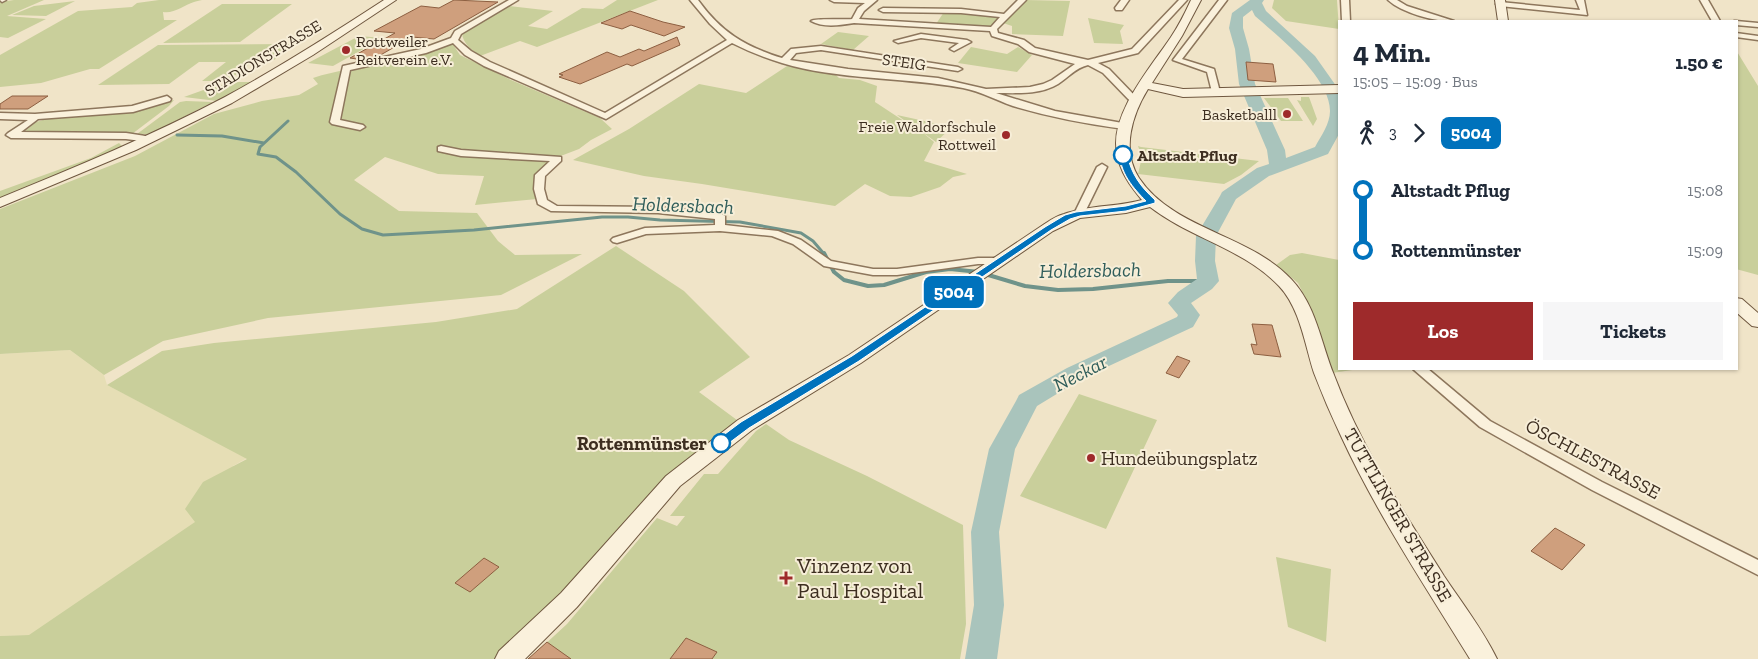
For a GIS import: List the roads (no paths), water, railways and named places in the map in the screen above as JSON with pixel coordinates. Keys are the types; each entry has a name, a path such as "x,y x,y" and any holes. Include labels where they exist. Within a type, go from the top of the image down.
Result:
{"street":[{"name":"STADIONSTRASSE","path":"0,203 134,147 260,83 391,0"},
{"path":"360,127 335,122 346,68 423,51 454,40 458,33 514,0"},
{"name":"STEIG","path":"694,0 707,16 732,40 783,61 808,66 968,86 984,91 996,98 1022,105 1125,126"},
{"path":"834,0 872,1"},
{"path":"954,49 993,29 1022,0"},
{"path":"1119,8 1125,0"},
{"path":"984,91 1030,90 1046,86 1056,82 1075,66 1135,51 1183,0"},
{"name":"TUTTLINGER STRASSE","path":"1196,0 1190,18 1134,101 1125,126 1123,152 1128,172 1138,189 1152,202 1177,218 1258,260 1276,273 1288,285 1298,303 1324,374 1362,460 1426,568 1484,659"},
{"path":"1216,92 1211,71 1177,60 1223,0"},
{"path":"1345,0 1346,20"},
{"path":"1392,0 1409,10 1446,20"},
{"path":"1504,20 1500,2 1584,13 1580,0"},
{"path":"1704,0 1716,20"},
{"path":"854,21 861,10 872,1"},
{"path":"883,10 961,11 1007,16"},
{"path":"815,21 841,23 854,21 993,29 999,36 1020,42 1032,50 1078,62 1092,63 1106,71 1134,101 1158,93 1338,89"},
{"path":"1738,23 1758,26"},
{"path":"1738,35 1758,38"},
{"path":"898,41 921,36 967,42"},
{"path":"454,40 468,53 487,64 606,116 732,40"},
{"path":"783,61 794,51 821,48 958,69"},
{"path":"1146,85 1184,93"},
{"path":"0,116 35,116 133,109 167,98"},
{"path":"35,116 31,122 11,135 117,136 150,139"},
{"path":"117,136 118,139 134,147"},
{"path":"441,149 462,154 558,159 540,175 539,189 542,202 555,209 666,210 720,216 720,224"},
{"path":"1079,214 1102,167"},
{"path":"508,659 569,600 673,481 745,425 855,359 1048,228 1068,217 1126,209 1152,202"},
{"path":"617,240 645,231 720,224 774,233 797,242 828,264 840,267 873,272 897,272 954,263 988,269"},
{"path":"1738,305 1758,322"},
{"name":"ÖSCHLESTRASSE","path":"1421,370 1485,424 1597,486 1758,568"}],"waterway":[{"name":"Neckar","path":"981,659 989,605 985,532 1002,449 1028,401 1075,373 1185,322 1189,315 1179,303 1185,296 1208,281 1205,261 1206,236 1229,196 1263,172 1322,150 1334,128 1338,109 1326,80 1301,49 1260,13 1255,2"},
{"name":"Neckar","path":"1255,2 1237,16 1236,28 1242,49 1247,84 1276,150 1278,165"},
{"name":"Holdersbach","path":"288,121 260,147 258,154 276,157 296,172 340,214 362,229 383,235 474,230 602,217 740,222 801,233 813,241 825,255"},
{"name":"Holdersbach","path":"177,135 222,136 264,143"},
{"name":"Holdersbach","path":"824,253 834,272 844,280 868,286 884,285 926,272 950,269 979,272"},
{"name":"Holdersbach","path":"985,274 1025,286 1058,290 1093,289 1168,281 1208,281"}],"place":[{"name":"Rottweiler Reitverein e.V.","path":"346,50"},
{"name":"Basketballl","path":"1287,114"},
{"name":"Freie Waldorfschule Rottweil","path":"1006,135"},
{"name":"Altstadt Pflug","path":"1123,155"},
{"name":"Rottenmünster","path":"721,443"},
{"name":"Hundeübungsplatz","path":"1091,458"},
{"name":"Vinzenz von Paul Hospital","path":"786,578"}]}
